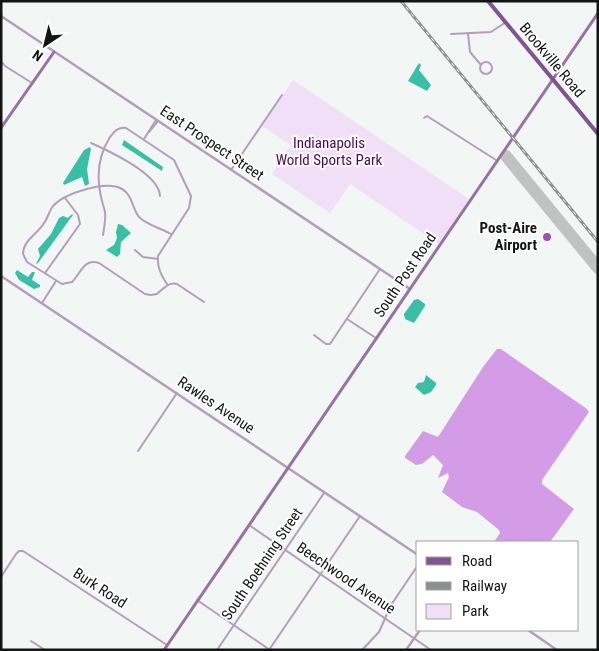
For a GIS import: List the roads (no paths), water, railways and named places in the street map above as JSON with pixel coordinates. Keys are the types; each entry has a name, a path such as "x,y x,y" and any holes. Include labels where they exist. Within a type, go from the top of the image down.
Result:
{"main road":[{"name":"Brookville Road","path":"488,1 598,134"},
{"name":"South Post Road","path":"164,650 598,12"},
{"path":"1,128 54,52"}],"street":[{"name":"East Prospect Street","path":"1,16 410,289"},
{"path":"451,34 491,32 506,22"},
{"path":"468,33 471,53 481,65 480,70 482,73 491,73 492,68 490,64 485,62 481,65"},
{"path":"1,61 5,66 32,84"},
{"path":"231,170 282,95"},
{"path":"426,117 497,160"},
{"path":"144,139 157,121"},
{"path":"103,235 105,214 98,166 103,149 115,131 123,128 129,129 174,160 191,196 189,208 162,247 158,259 160,271 167,284"},
{"path":"92,143 126,161 152,180 158,188 160,196"},
{"path":"171,234 142,219 128,194 122,189 117,187 100,188 79,191 52,207 43,226 24,246 22,254 27,262 56,281 64,284 70,283 86,264 93,261 99,263 147,295 157,294 167,284 177,284 204,302"},
{"path":"45,273 80,224 78,215 65,198"},
{"path":"135,250 143,257 158,259"},
{"path":"314,335 328,344 380,269"},
{"name":"Rawles Avenue","path":"1,276 416,554"},
{"path":"42,303 56,281"},
{"path":"347,319 376,338"},
{"path":"138,451 177,393"},
{"name":"South Boehning Street","path":"217,650 325,492"},
{"path":"197,600 269,650 360,516"},
{"name":"Beechwood Avenue","path":"248,525 431,650"},
{"name":"Burk Road","path":"1,576 16,554 21,551 167,645"},
{"path":"362,650 378,634 391,605 416,568"},
{"path":"406,650 419,631"},
{"path":"529,631 557,650"},
{"path":"31,641 43,649"}],"railway":[{"path":"401,1 598,242"}],"place":[{"name":"Post-Aire Airport","path":"547,237"}],"park label":[{"name":"Indianapolis World Sports Park","path":"329,152"}]}
